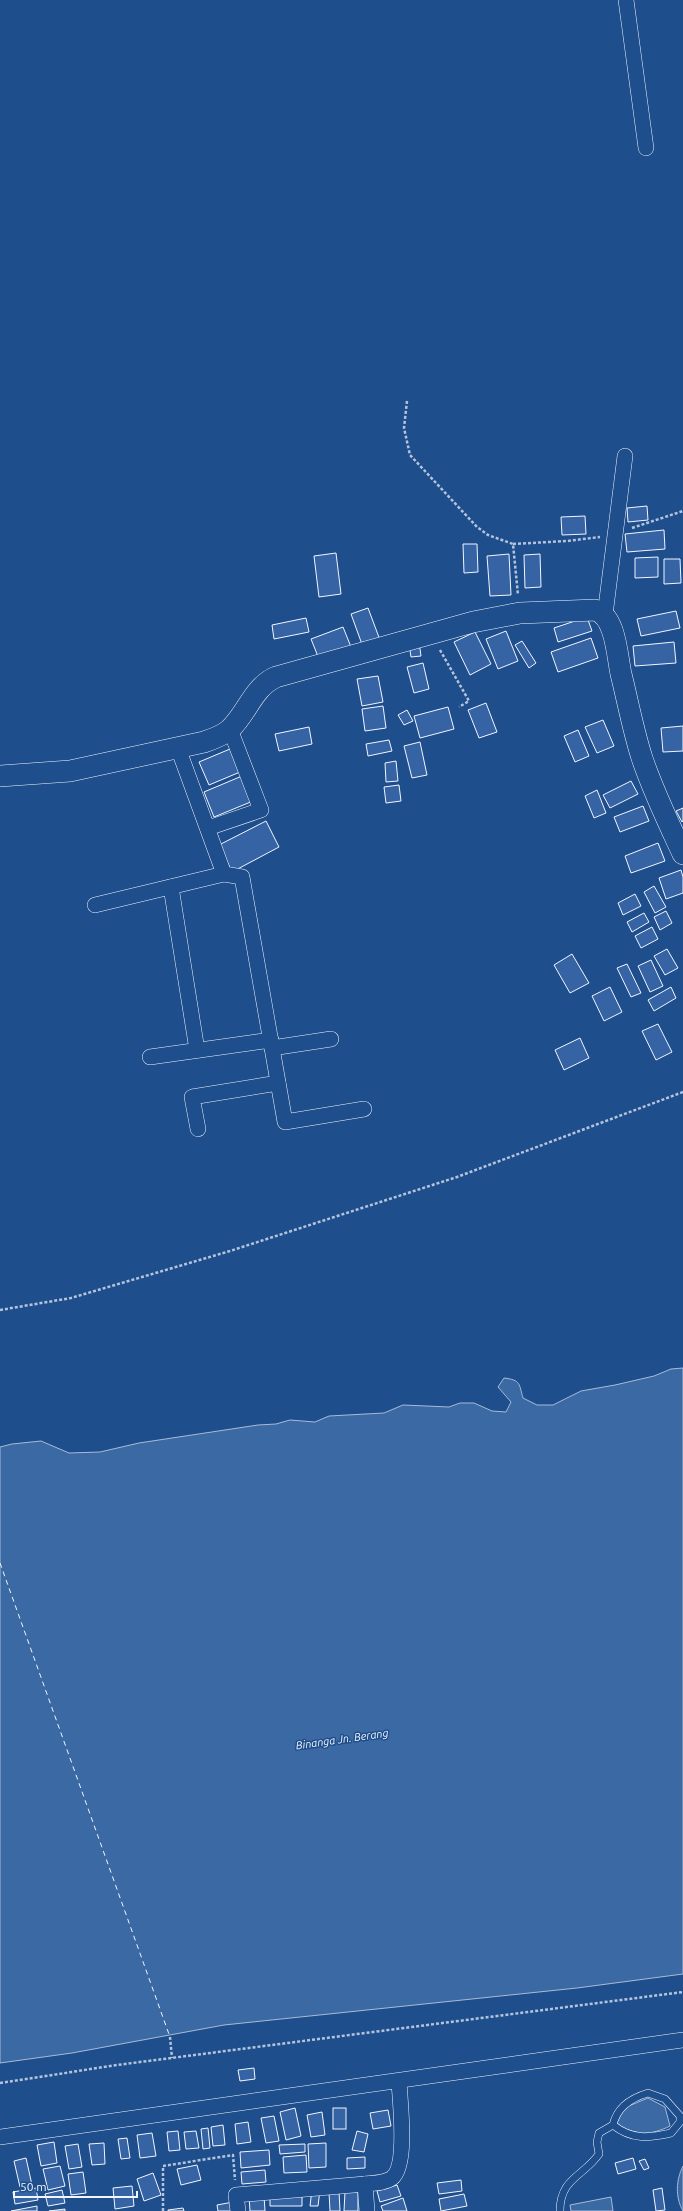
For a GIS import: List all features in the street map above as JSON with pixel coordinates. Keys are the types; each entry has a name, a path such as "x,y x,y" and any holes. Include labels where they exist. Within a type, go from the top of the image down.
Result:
{"street":[{"path":"626,0 646,148"},
{"path":"625,456 605,615 614,638 633,728 643,759 665,816 683,854"},
{"path":"0,776 70,771 178,748 215,738 230,729 262,685 268,680 473,622 520,614 583,610 595,610 605,615"},
{"path":"208,828 261,810 230,729"},
{"path":"178,748 224,874"},
{"path":"95,905 224,874 242,876 285,1122 364,1109"},
{"path":"171,886 197,1050"},
{"path":"150,1057 197,1050 331,1039"},
{"path":"198,1128 192,1097 278,1082"},
{"path":"0,2137 138,2116 399,2082 683,2040"},
{"path":"238,2211 236,2195 365,2184 386,2181 397,2173 402,2144 399,2082"},
{"path":"365,2184 367,2211"}],"lane":[{"path":"560,2211 563,2191 570,2180 599,2154 599,2133 613,2125 616,2115 620,2109 640,2095 648,2093 665,2099 680,2116 680,2122 671,2133 656,2136 638,2138 622,2132 613,2125"}],"path":[{"path":"407,401 404,428 410,455 477,527 488,535 513,544 520,614"},
{"path":"432,634 469,701 459,707"},
{"path":"0,1310 71,1298 230,1251 457,1177 683,1092"},
{"path":"0,2083 172,2058 683,1992"},
{"path":"170,2036 172,2058"},
{"path":"163,2211 163,2166 233,2154 236,2195"}],"water":[{"name":"Binanga Jn. Berang","path":"683,1368 683,1974 577,1988 224,2025 72,2053 0,2063 0,1447 12,1444 41,1441 69,1453 100,1452 139,1443 258,1425 276,1424 290,1420 315,1422 329,1416 384,1413 403,1405 449,1407 460,1403 474,1403 492,1411 506,1412 511,1402 498,1387 504,1378 514,1380 520,1386 523,1398 537,1405 553,1405 581,1391 654,1376 671,1369"},
{"path":"648,2098 665,2107 670,2126 650,2133 643,2133 630,2131 617,2123 624,2108"},
{"path":"683,2166 683,2211 680,2206 677,2188"},
{"path":"611,2197 613,2211 571,2211 570,2205"}],"building":[{"path":"647,506 648,520 628,522 627,508"},
{"path":"585,516 586,534 562,535 561,517"},
{"path":"664,530 665,549 627,552 625,534"},
{"path":"463,544 477,544 478,572 464,573"},
{"path":"336,553 341,594 319,597 314,556"},
{"path":"509,554 511,595 490,596 487,556"},
{"path":"540,554 541,587 525,588 524,555"},
{"path":"658,557 658,577 635,578 635,558"},
{"path":"664,559 680,559 681,583 664,584"},
{"path":"368,608 380,640 363,647 351,614"},
{"path":"676,611 680,628 641,636 637,619"},
{"path":"587,617 592,631 558,642 554,628"},
{"path":"306,618 309,632 274,639 272,625"},
{"path":"343,627 351,647 319,659 311,639"},
{"path":"506,631 518,661 498,669 486,639"},
{"path":"475,632 491,664 470,675 454,642"},
{"path":"591,638 598,658 558,672 551,652"},
{"path":"522,641 536,663 529,668 515,645"},
{"path":"419,642 421,656 411,657 409,644"},
{"path":"674,642 676,663 635,666 633,646"},
{"path":"423,663 429,689 414,693 407,667"},
{"path":"378,676 383,702 362,706 357,679"},
{"path":"486,703 497,732 479,738 468,710"},
{"path":"383,706 386,728 365,731 362,709"},
{"path":"448,707 454,729 420,738 414,716"},
{"path":"407,710 413,721 404,725 398,715"},
{"path":"603,720 614,746 597,753 585,727"},
{"path":"683,726 683,751 663,752 661,728"},
{"path":"309,727 312,744 279,751 275,734"},
{"path":"578,730 589,756 575,762 564,736"},
{"path":"389,740 392,751 368,756 366,744"},
{"path":"420,742 427,775 412,778 404,746"},
{"path":"230,749 240,772 209,785 199,762"},
{"path":"396,761 398,781 386,782 385,763"},
{"path":"242,776 253,801 214,817 204,792"},
{"path":"631,781 638,794 610,808 603,795"},
{"path":"399,785 401,801 386,803 384,787"},
{"path":"597,790 606,813 594,818 585,796"},
{"path":"643,806 649,821 620,832 614,817"},
{"path":"683,808 683,821 682,822 676,811"},
{"path":"266,821 279,847 232,872 219,845"},
{"path":"658,843 665,861 631,873 625,856"},
{"path":"681,870 683,877 683,893 666,899 659,878"},
{"path":"654,886 666,907 655,913 644,892"},
{"path":"635,894 641,906 623,915 618,903"},
{"path":"666,911 672,923 660,930 654,917"},
{"path":"644,913 649,922 632,932 627,922"},
{"path":"652,927 658,939 641,948 635,936"},
{"path":"667,949 678,968 665,975 654,956"},
{"path":"572,954 589,983 570,993 554,965"},
{"path":"651,960 663,986 650,992 638,966"},
{"path":"627,964 641,993 631,997 617,968"},
{"path":"610,987 622,1012 604,1021 592,996"},
{"path":"671,987 676,998 654,1011 648,1000"},
{"path":"658,1024 672,1052 656,1060 642,1031"},
{"path":"580,1038 589,1058 564,1070 555,1050"},
{"path":"254,2068 255,2079 240,2081 238,2070"},
{"path":"295,2108 301,2136 286,2140 280,2112"},
{"path":"333,2108 346,2108 346,2129 333,2129"},
{"path":"388,2110 391,2126 373,2129 370,2113"},
{"path":"322,2112 325,2135 311,2137 307,2115"},
{"path":"274,2116 279,2141 266,2143 261,2118"},
{"path":"248,2122 251,2142 237,2144 235,2124"},
{"path":"223,2125 225,2145 213,2146 211,2127"},
{"path":"208,2128 210,2148 203,2149 201,2129"},
{"path":"178,2131 180,2150 169,2151 167,2132"},
{"path":"196,2131 199,2148 186,2149 184,2132"},
{"path":"357,2131 368,2134 364,2152 352,2150"},
{"path":"152,2133 156,2156 140,2158 137,2135"},
{"path":"127,2138 130,2158 121,2159 118,2139"},
{"path":"54,2142 57,2163 41,2166 37,2145"},
{"path":"104,2143 105,2164 92,2165 89,2144"},
{"path":"326,2143 326,2167 309,2168 308,2144"},
{"path":"78,2144 82,2167 69,2169 65,2146"},
{"path":"305,2144 305,2152 280,2154 279,2145"},
{"path":"269,2150 270,2165 241,2168 240,2152"},
{"path":"306,2155 307,2172 284,2173 283,2157"},
{"path":"365,2157 365,2168 347,2169 347,2158"},
{"path":"26,2158 32,2185 20,2187 14,2161"},
{"path":"633,2158 636,2169 618,2174 615,2163"},
{"path":"645,2159 649,2168 644,2170 639,2161"},
{"path":"197,2165 201,2180 181,2185 177,2169"},
{"path":"60,2166 65,2186 48,2190 43,2169"},
{"path":"265,2170 266,2182 242,2184 241,2172"},
{"path":"83,2172 86,2193 71,2195 68,2174"},
{"path":"153,2173 161,2195 144,2201 137,2179"},
{"path":"461,2180 462,2191 439,2194 437,2183"},
{"path":"397,2185 401,2196 380,2202 377,2191"},
{"path":"132,2186 134,2206 115,2209 113,2188"},
{"path":"36,2188 38,2200 15,2204 13,2192"},
{"path":"662,2188 665,2210 656,2211 653,2190"},
{"path":"312,2189 320,2190 318,2206 310,2206"},
{"path":"62,2190 65,2203 48,2206 45,2194"},
{"path":"339,2191 340,2211 330,2211 329,2192"},
{"path":"302,2192 302,2206 270,2206 270,2193"},
{"path":"345,2192 358,2192 358,2211 344,2211"},
{"path":"464,2194 467,2206 441,2211 439,2199"},
{"path":"249,2196 264,2196 265,2211 250,2211"},
{"path":"403,2198 407,2211 383,2211 381,2206"},
{"path":"233,2202 234,2211 218,2211 217,2205"},
{"path":"37,2206 37,2211 11,2211"},
{"path":"183,2208 184,2211 168,2211 168,2210"},
{"path":"65,2209 65,2211 49,2211"}],"ferry route":[{"path":"0,1563 170,2037"}]}
